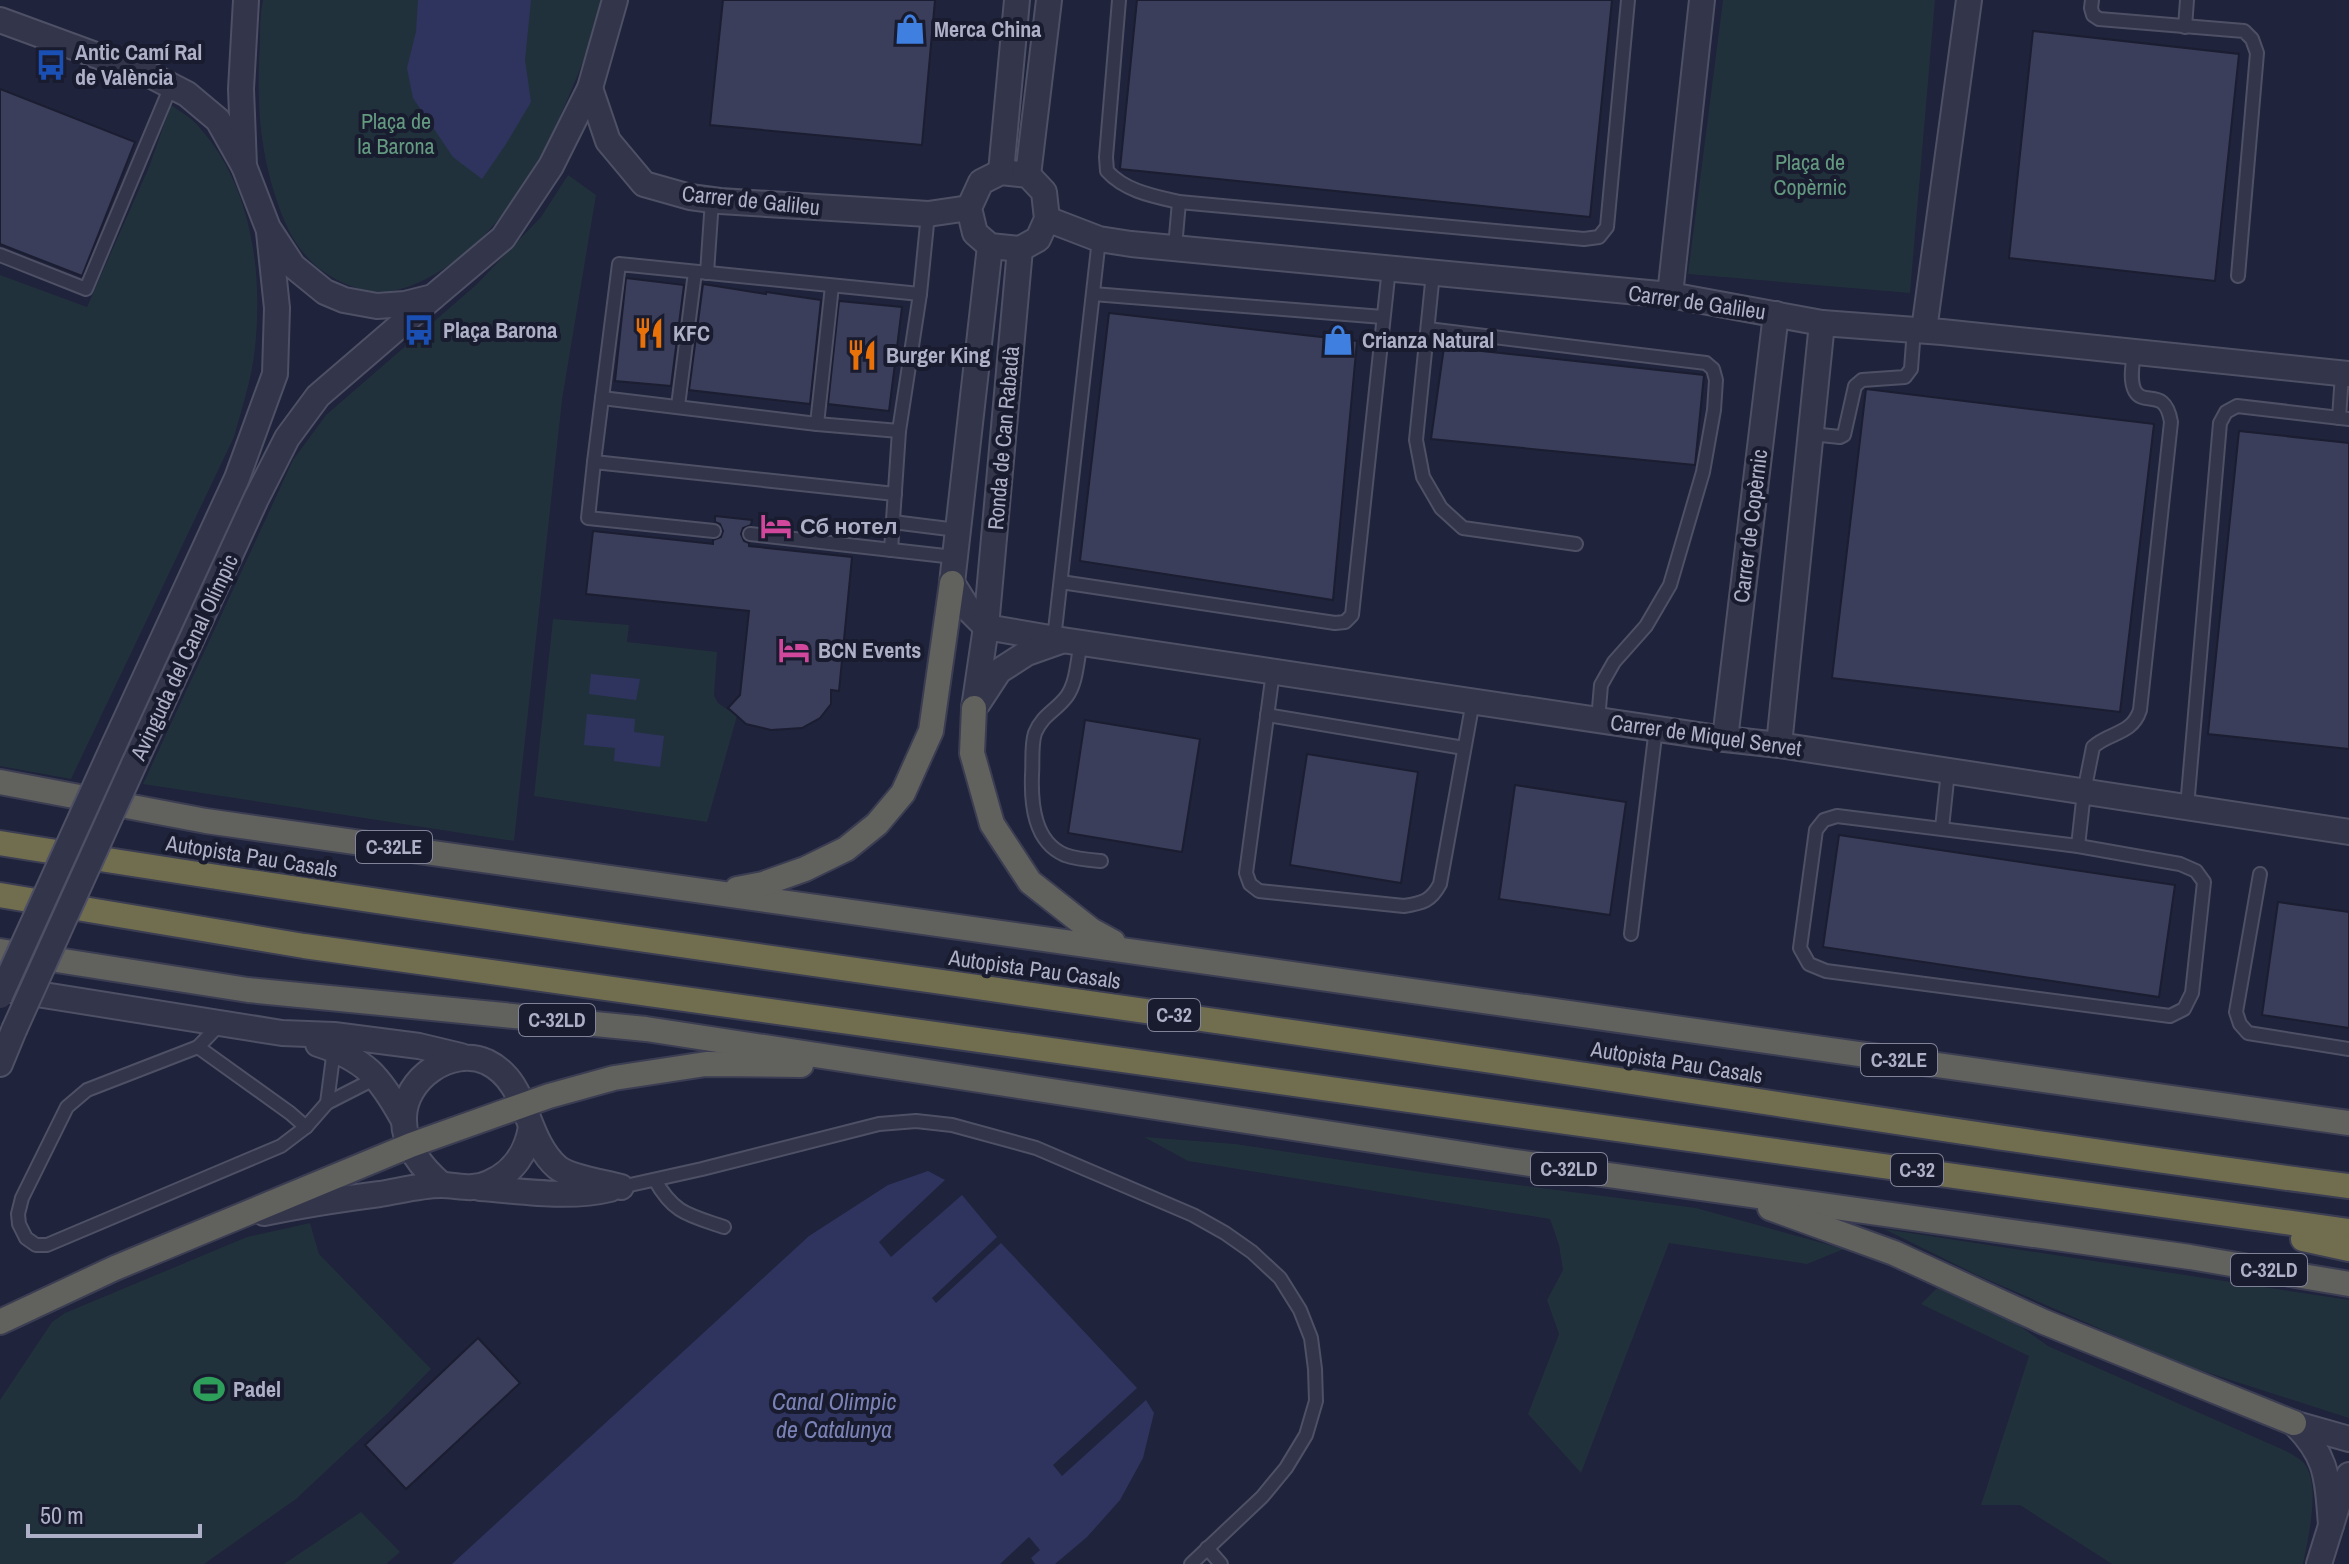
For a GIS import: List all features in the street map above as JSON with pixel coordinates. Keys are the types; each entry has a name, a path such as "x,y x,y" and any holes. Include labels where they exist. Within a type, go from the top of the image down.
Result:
{"highway":[{"path":"719,892 763,884 805,869 846,849 877,824 903,793 931,731 952,583"},
{"path":"974,708 972,753 992,824 1030,882 1091,930 1125,949"},
{"name":"C-32LE","path":"0,782 206,821 2349,1123"},
{"name":"Autopista Pau Casals","path":"0,843 270,886 2349,1186"},
{"name":"C-32","path":"0,895 304,946 2349,1231"},
{"name":"C-32LD","path":"0,951 248,990 646,1029 1509,1161 2190,1257 2349,1284"},
{"path":"0,1322 115,1268 411,1145 527,1116 614,1078 706,1064 912,1071"},
{"path":"1718,1190 1894,1253 2044,1322 2294,1423"},
{"path":"2121,1198 2349,1249"}],"street":[{"path":"244,166 241,89 246,0"},
{"path":"0,20 135,69 187,94 218,120 244,166 268,228 293,266 325,292 344,300 377,306 405,304 433,297 503,238 551,166 590,88 615,0"},
{"path":"1001,172 1017,0"},
{"path":"1028,175 1049,0"},
{"path":"1670,295 1702,0"},
{"path":"1919,329 1969,0"},
{"name":"Carrer de Galileu","path":"590,88 608,141 644,184 712,200 928,214 969,208"},
{"path":"1001,172 1028,175 1044,192 1047,219 1038,239 1020,249 990,246 975,233 969,208 981,182 1001,172"},
{"name":"Carrer de Galileu","path":"1047,219 1099,239 1131,244 1670,295 1822,323 1919,329 2346,374"},
{"name":"Avinguda del Canal Olímpic","path":"0,996 237,478 275,374 277,308 268,228"},
{"name":"Ronda de Can Rabadà","path":"952,583 990,246"},
{"name":"Ronda de Can Rabadà","path":"974,708 986,627 1020,249"},
{"name":"Avinguda del Canal Olímpic","path":"0,1064 134,764 287,438 318,396 433,297"},
{"name":"Carrer de Copèrnic","path":"1725,739 1776,314"},
{"path":"1779,745 1822,323"},
{"path":"952,583 969,610 986,627"},
{"name":"Carrer de Miquel Servet","path":"986,627 2349,832"},
{"name":"Carrer de Miquel Servet","path":"974,708 999,671 1027,653 1066,641"},
{"path":"0,988 282,1033 334,1035 419,1046 487,1062 501,1072 513,1087 539,1145 557,1167 567,1173 621,1187"},
{"path":"282,1033 345,1053 362,1063 376,1078 403,1119 419,1161 442,1185"},
{"path":"403,1119 413,1087 423,1076 461,1056"},
{"path":"472,1188 487,1184 511,1169 525,1148 527,1116"},
{"path":"235,1219 292,1207 442,1185 580,1193 621,1187"},
{"path":"2294,1423 2349,1439"},
{"path":"2294,1423 2321,1456 2327,1482 2339,1505"},
{"path":"2319,1564 2349,1475"}],"lane":[{"path":"1119,0 1107,171 1116,181 1179,202 1584,239 1599,237 1607,227 1628,0"},
{"path":"2092,0 2093,15 2099,19 2244,31 2252,39 2257,53 2238,276"},
{"path":"2185,27 2187,0"},
{"path":"0,255 86,289 171,86"},
{"path":"678,406 712,200"},
{"path":"1175,247 1179,202"},
{"path":"891,550 899,431 920,294 928,214"},
{"path":"1099,239 1061,582 1072,687 1065,699 1040,721 1034,737 1031,800 1035,819 1044,837 1056,850 1067,856 1101,861"},
{"path":"714,531 588,518 619,264 920,294"},
{"path":"1061,582 1345,622 1352,615 1389,268"},
{"path":"1433,273 1416,440 1423,477 1441,508 1463,528 1576,544"},
{"path":"817,424 832,286"},
{"path":"1093,294 1383,317"},
{"path":"1428,329 1706,363 1713,369 1716,380 1714,410 1703,472 1670,585 1646,626 1614,662 1601,685 1598,720"},
{"path":"1811,434 1844,435 1855,386 1862,380 1905,377 1911,369 1919,329"},
{"path":"2078,846 2093,747 2131,726 2140,710 2171,422 2169,408 2161,401 2139,395 2134,389 2134,351"},
{"path":"2187,807 2220,423 2226,412 2237,406 2344,418 2346,374"},
{"path":"602,398 899,431"},
{"path":"594,462 895,494"},
{"path":"893,522 957,530"},
{"path":"750,534 954,557"},
{"path":"1273,672 1246,873 1250,884 1259,891 1404,906 1419,904 1433,895 1440,884 1473,701"},
{"path":"1267,715 1464,748"},
{"path":"1631,934 1656,728"},
{"path":"1942,828 1948,771"},
{"path":"1837,816 2078,846 2180,864 2196,871 2204,882 2192,993 2184,1009 2170,1016 1826,971 1809,964 1800,948 1816,830 1824,820 1837,816"},
{"path":"2260,874 2236,1012 2240,1024 2248,1033 2349,1049"},
{"path":"221,1023 198,1047 87,1090 67,1107 22,1198 18,1214 26,1238 36,1245 47,1245 281,1146 306,1127 327,1103 376,1078"},
{"path":"198,1047 306,1127"},
{"path":"327,1103 334,1049"},
{"path":"621,1187 879,1124 916,1121 952,1125 1036,1148 1193,1215 1225,1233 1280,1278 1300,1310 1311,1338 1316,1401 1306,1435 1286,1468 1262,1497 1191,1564"},
{"path":"655,1180 666,1200 682,1212 724,1227"},
{"path":"1207,1548 1221,1564"}],"green space":[{"name":"Plaça de la Barona","path":"263,0 603,0 582,65 548,143 497,221 453,263 407,287 380,292 351,286 318,268 295,242 280,210 265,158 259,109"},
{"name":"Plaça de Copèrnic","path":"1723,0 1935,0 1910,293 1688,274"},
{"path":"171,105 197,125 218,151 232,177 250,232 255,261 257,319 254,359 246,393 234,437 71,779 0,766 0,275 87,307 149,167"},
{"path":"568,175 596,195 562,400 514,841 143,784 293,460 326,415 476,285 541,217"},
{"path":"553,619 629,625 627,642 717,652 714,696 718,703 737,716 707,822 534,796"},
{"path":"1144,1137 1235,1144 1696,1208 1844,1249 1807,1264 1669,1243 1581,1473 1528,1414 1559,1334 1547,1300 1563,1270 1550,1219 1188,1161"},
{"name":"Padel","path":"310,1223 319,1254 431,1369 296,1499 204,1564 0,1564 0,1400 52,1322 65,1313 247,1237"},
{"path":"1884,1229 2349,1300 2349,1418 2181,1364 1977,1275"},
{"path":"1937,1288 2013,1321 2048,1346 2286,1451 2303,1462 2309,1471 2313,1497 2303,1564 2112,1564 2020,1505 1981,1505 2029,1356 1921,1304"},
{"path":"361,1512 400,1552 386,1564 284,1564"}],"water":[{"path":"418,0 531,0 525,60 531,102 482,179 453,157 413,98 407,68 416,32"},
{"path":"591,674 640,679 636,700 589,694"},
{"path":"587,714 635,719 634,732 664,736 660,767 614,761 615,748 584,745"},
{"name":"Canal Olimpic de Catalunya","path":"928,1171 945,1180 879,1242 891,1257 962,1195 997,1237 932,1298 936,1303 1001,1243 1137,1388 1053,1465 1062,1476 1146,1400 1154,1413 1143,1458 1120,1500 1087,1537 1055,1564 1035,1564 1031,1558 1040,1550 1029,1537 1000,1564 452,1564 809,1236 888,1185"}],"building":[{"path":"723,0 935,0 922,145 710,125"},
{"path":"1137,0 1612,0 1590,217 1120,169"},
{"path":"2033,31 2239,54 2215,281 2009,258"},
{"path":"0,89 135,142 82,276 0,244"},
{"name":"KFC","path":"626,278 684,285 671,386 615,381"},
{"path":"703,284 821,300 810,404 689,390"},
{"name":"Burger King","path":"839,301 902,307 889,411 828,404"},
{"path":"1109,313 1357,341 1333,600 1080,561"},
{"path":"1444,347 1704,375 1695,465 1431,439"},
{"path":"1866,389 2154,424 2120,712 1832,678"},
{"path":"2239,431 2349,443 2349,749 2208,734"},
{"name":"BCN Events","path":"715,516 752,520 741,534 749,546 852,557 839,691 831,690 831,704 820,718 802,728 771,730 746,724 728,708 740,695 749,611 586,594 593,531 713,544 713,540 721,537 723,531 720,524 715,522"},
{"path":"1085,720 1200,739 1182,852 1068,833"},
{"path":"1307,754 1418,772 1401,883 1290,865"},
{"path":"1515,785 1626,802 1610,915 1499,899"},
{"path":"1839,835 2175,885 2159,997 1823,947"},
{"path":"2278,902 2349,912 2349,1028 2262,1015"},
{"path":"478,1338 520,1383 406,1489 365,1445"}],"place":[{"name":"Merca China","path":"910,29"},
{"name":"Antic Camí Ral de València","path":"51,65"},
{"name":"Plaça Barona","path":"419,330"},
{"name":"KFC","path":"649,333"},
{"name":"Crianza Natural","path":"1338,340"},
{"name":"Burger King","path":"862,355"},
{"name":"Сб нотел","path":"776,526"},
{"name":"BCN Events","path":"794,650"},
{"name":"Padel","path":"209,1389"}]}
